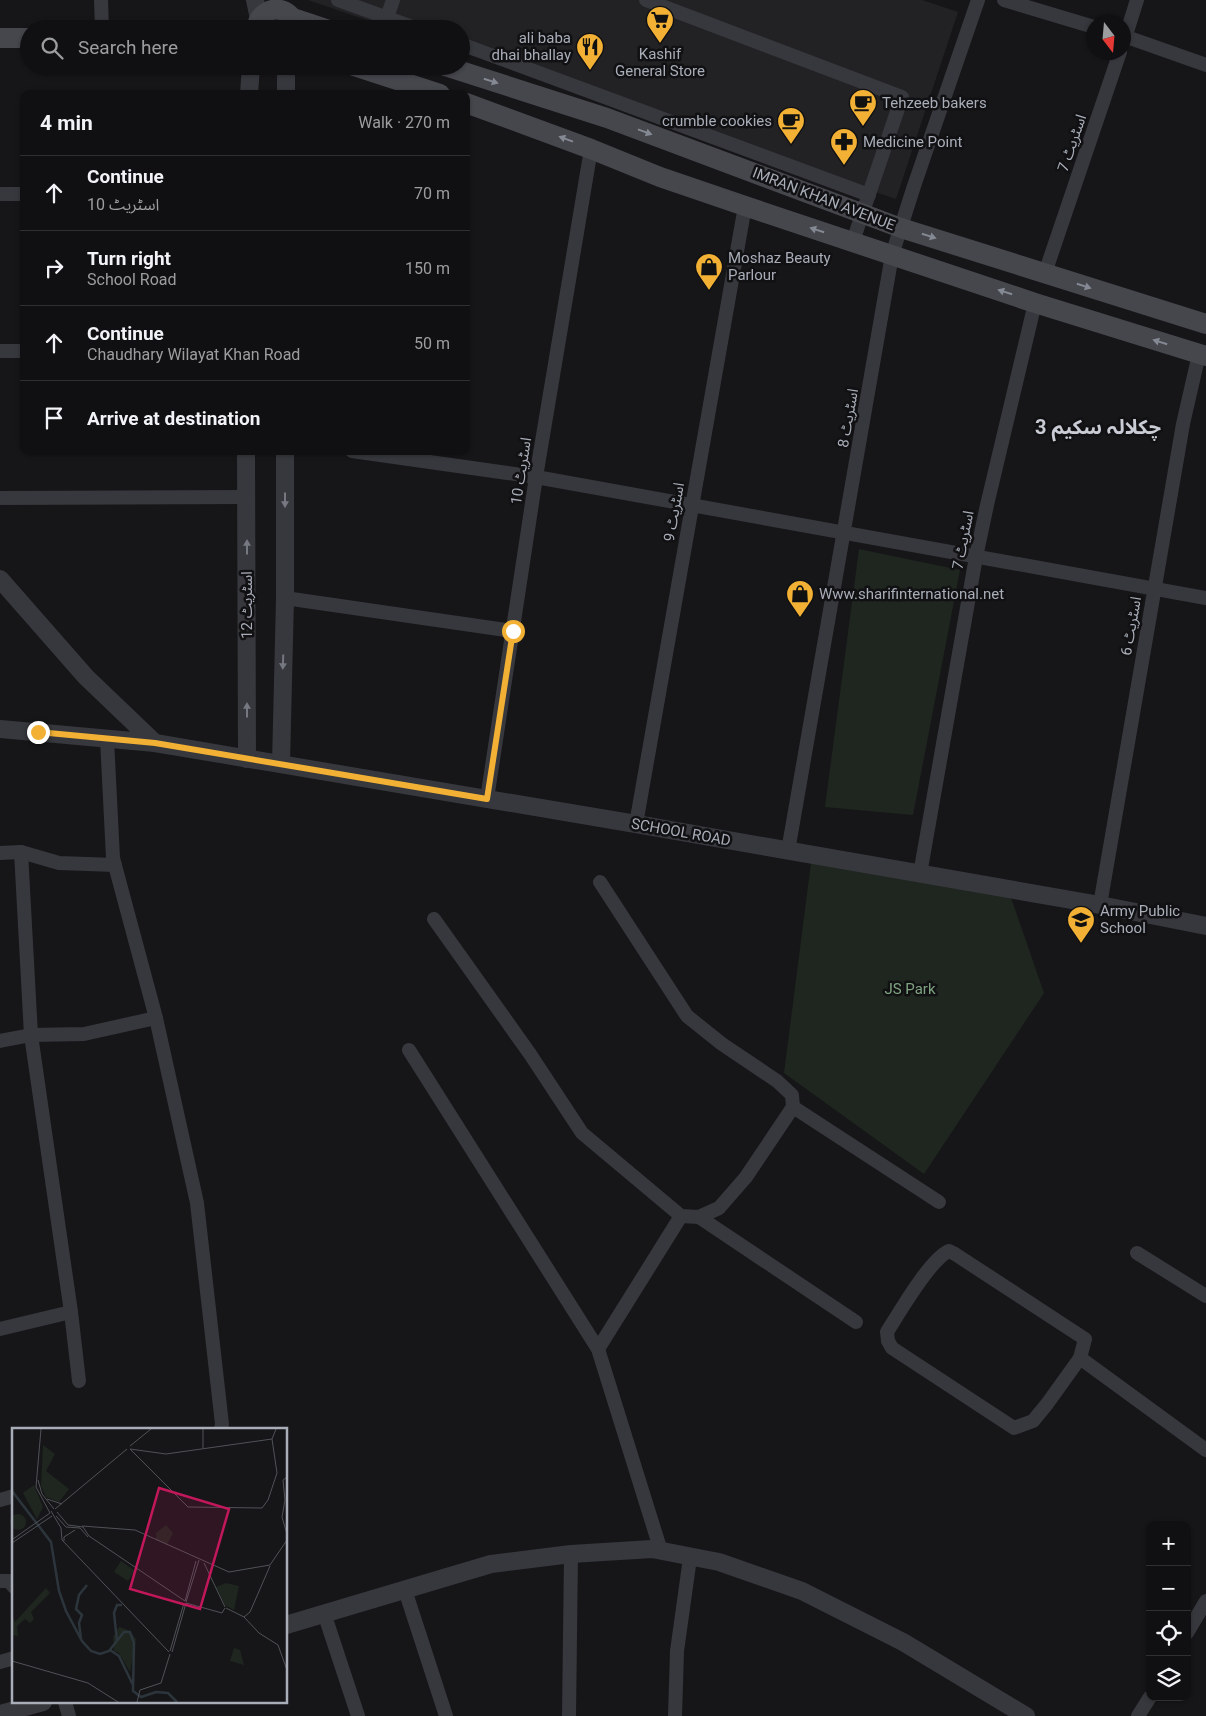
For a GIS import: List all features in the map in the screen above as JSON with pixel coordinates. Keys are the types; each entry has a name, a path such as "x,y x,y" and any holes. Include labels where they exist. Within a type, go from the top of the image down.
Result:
{"main road":[{"path":"257,16 275,9 303,20"},
{"path":"0,38 20,38"},
{"name":"IMRAN KHAN AVENUE","path":"470,74 865,204 901,228 1206,322"},
{"path":"382,75 428,90"},
{"name":"IMRAN KHAN AVENUE","path":"470,104 591,149 660,177 1035,303 1202,355"}],"street":[{"path":"101,0 102,20"},
{"path":"338,0 379,20"},
{"path":"386,20 393,0"},
{"path":"646,0 902,97 853,241"},
{"name":"اسٹریٹ 8","path":"788,851 892,255 978,0"},
{"path":"1004,0 1086,25"},
{"path":"1131,18 1137,0"},
{"path":"1131,40 1206,65"},
{"path":"470,48 865,204"},
{"name":"اسٹریٹ 7","path":"1045,273 1117,60"},
{"path":"248,90 249,75"},
{"path":"286,75 286,90"},
{"name":"اسٹریٹ 10","path":"487,799 536,477 591,149"},
{"path":"0,194 20,194"},
{"name":"اسٹریٹ 9","path":"636,824 745,206"},
{"name":"اسٹریٹ 7","path":"920,874 976,557 1035,303"},
{"path":"0,352 20,351"},
{"name":"اسٹریٹ 6","path":"1100,905 1183,424 1202,355"},
{"name":"اسٹریٹ 12","path":"246,455 247,759"},
{"path":"280,764 285,598 285,455"},
{"path":"395,455 536,477 1206,598"},
{"path":"0,498 247,497"},
{"path":"0,579 86,677 155,743"},
{"path":"285,598 513,631"},
{"name":"SCHOOL ROAD","path":"0,729 155,743 636,824 1100,905 1206,926"},
{"path":"107,739 114,858 156,1018 198,1203 221,1428"},
{"path":"0,853 21,852 59,863 116,865"},
{"path":"21,852 31,1035 71,1312 79,1381"},
{"path":"434,919 530,1054 582,1133 681,1216 698,1217 719,1208 746,1177 793,1107 792,1095 777,1081 722,1044 687,1016 600,882"},
{"path":"0,1041 31,1035 84,1034 156,1018"},
{"path":"410,1050 598,1349 661,1551"},
{"path":"793,1107 939,1202"},
{"path":"598,1349 681,1216"},
{"path":"698,1217 856,1322"},
{"path":"949,1251 1085,1339 1080,1358 1047,1404 1032,1420 1014,1428 892,1348 888,1341 887,1332 931,1266 942,1254 949,1251"},
{"path":"1138,1253 1206,1296"},
{"path":"0,1329 71,1312"},
{"path":"1080,1358 1206,1450"},
{"path":"288,1624 491,1564 571,1554 652,1549 690,1558 719,1562 802,1590 903,1642 1026,1716"},
{"path":"569,1716 571,1554"},
{"path":"675,1716 677,1652 690,1558"},
{"path":"0,1581 9,1581 12,1585"},
{"path":"405,1590 446,1716"},
{"path":"1191,1626 1206,1601"},
{"path":"324,1613 358,1716"},
{"path":"1138,1716 1147,1701"},
{"path":"0,1714 36,1704"}],"shaded area":[{"path":"308,0 922,0 958,12 896,199 470,55 470,20 367,20"}],"green space":[{"path":"859,549 960,570 913,815 825,807"},
{"name":"JS Park","path":"812,855 1008,889 1044,993 924,1174 784,1073"}],"place":[{"name":"Kashif General Store","path":"660,44"},
{"name":"ali baba dhai bhallay","path":"590,71"},
{"name":"Tehzeeb bakers","path":"863,127"},
{"name":"crumble cookies","path":"791,145"},
{"name":"Medicine Point","path":"844,166"},
{"name":"Moshaz Beauty Parlour","path":"709,291"},
{"name":"Www.sharifinternational.net","path":"800,618"},
{"name":"Army Public School","path":"1081,944"}],"district":[{"name":"چکلالہ سکیم 3","path":"1098,427"}],"route":[{"path":"38,732 155,743 487,799 513,631"}]}
